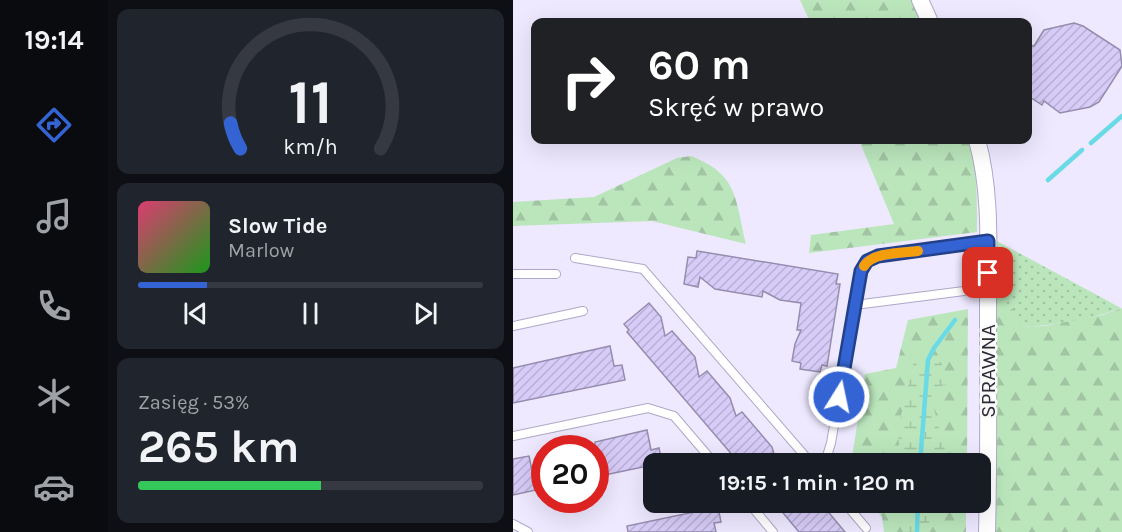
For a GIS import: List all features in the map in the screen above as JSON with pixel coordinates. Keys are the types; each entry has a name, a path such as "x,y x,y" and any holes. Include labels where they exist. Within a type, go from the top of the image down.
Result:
{"street":[{"path":"920,0 928,18"},
{"name":"SPRAWNA","path":"978,144 985,182 988,241 987,532"}],"lane":[{"path":"828,453 861,271 867,261 878,256 988,241"},
{"path":"575,258 643,269 802,453"},
{"path":"513,273 556,274"},
{"path":"855,305 964,291"},
{"path":"513,326 583,311"},
{"path":"513,436 648,408 674,416 706,453"},
{"path":"757,513 773,532"},
{"path":"853,513 865,528"},
{"path":"513,524 528,532"}],"green space":[{"path":"800,0 913,0 920,18 808,18"},
{"path":"861,144 969,144 975,174 977,232 809,253 811,235 894,224"},
{"path":"691,156 707,163 727,180 736,201 746,244 652,221 513,226 513,202 594,197 677,158"},
{"path":"995,240 1121,308 1071,322 1020,327 995,303"},
{"path":"995,303 1015,310 1021,327 1045,326 1102,315 1122,308 1122,532 993,532"},
{"path":"968,309 967,453 853,453 865,374 896,368 908,320"},
{"path":"914,361 941,362 950,384 936,387 934,409 946,453 899,453 898,428"},
{"path":"879,513 966,513 966,532 884,532 882,517"},
{"path":"903,513 933,513 925,532 904,532"}],"building":[{"path":"1074,23 1083,26 1120,50 1122,66 1099,102 1090,107 1060,113 1044,101 1042,105 1032,98 1032,45 1034,46 1044,30"},
{"path":"697,251 838,274 836,284 840,284 827,366 822,365 820,372 800,369 801,363 792,361 795,344 801,330 797,330 801,303 780,300 763,291 762,297 715,289 700,277 698,287 684,284 688,257 696,258"},
{"path":"649,303 661,317 665,336 672,331 695,357 699,377 707,371 730,398 736,416 742,412 772,447 774,453 731,453 627,332 629,330 624,324"},
{"path":"610,346 614,366 622,365 625,380 513,403 513,368"},
{"path":"647,430 651,450 659,448 660,453 643,453 643,467 609,474 609,439"},
{"path":"529,456 531,491 513,495 513,459"},
{"path":"689,513 719,513 721,522 714,523 716,532 628,532 627,526"},
{"path":"783,513 829,513 845,532 799,532"}],"waterway":[{"path":"1091,143 1122,116"},
{"path":"1048,180 1082,150"},
{"path":"921,453 928,360 955,320"},
{"path":"917,532 918,513"}],"slow traffic":[{"path":"864,266 867,261 878,256 918,251"}],"route":[{"path":"839,397 861,271 867,261 878,256 988,241 988,273"}]}
